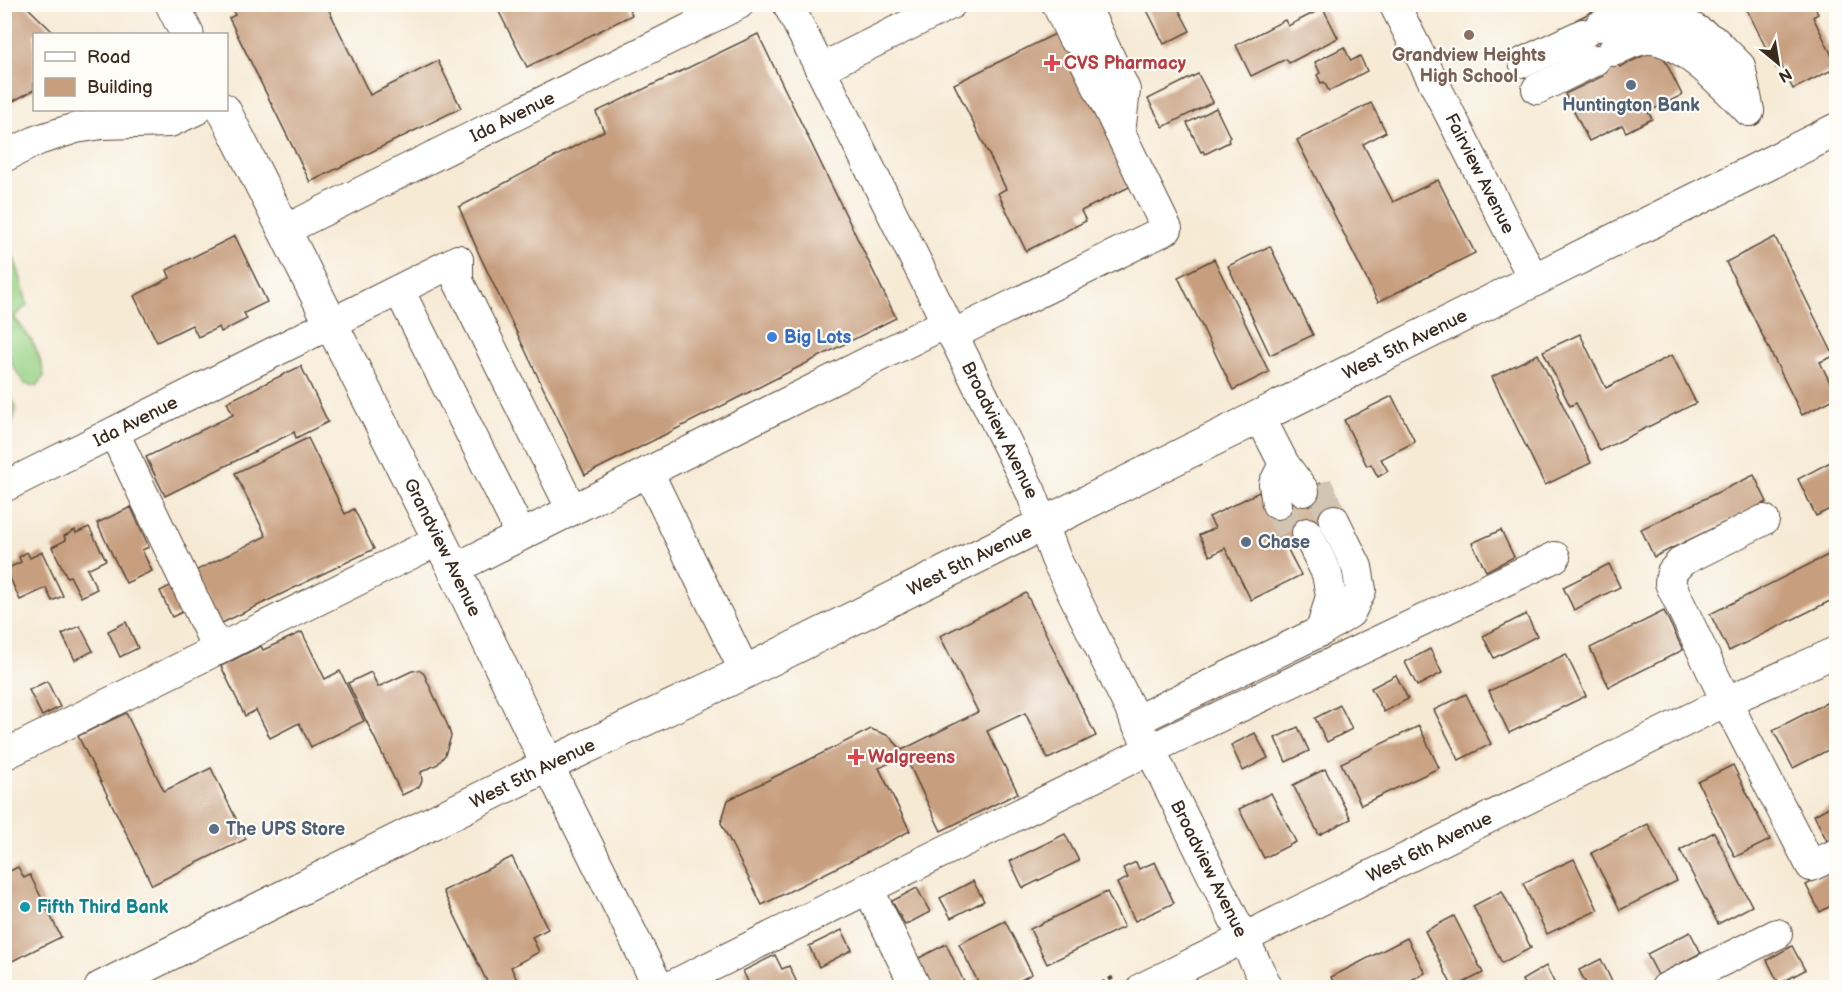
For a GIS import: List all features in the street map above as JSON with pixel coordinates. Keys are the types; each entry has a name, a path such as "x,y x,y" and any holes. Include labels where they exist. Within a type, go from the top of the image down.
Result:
{"main road":[{"path":"172,4 186,33"},
{"name":"Grandview Avenue","path":"225,111 454,569 548,765"},
{"name":"West 5th Avenue","path":"101,987 548,765 745,672 1836,130"}],"street":[{"name":"Ida Avenue","path":"285,230 739,4"},
{"name":"Broadview Avenue","path":"788,4 1031,492 1056,559 1268,987"},
{"path":"820,69 951,4"},
{"path":"454,569 648,472 949,329 1167,229 1057,4"},
{"path":"1084,4 1125,90 1120,133"},
{"name":"Fairview Avenue","path":"1394,4 1534,280"},
{"path":"1531,76 1636,26 1657,26 1695,43 1728,72 1749,111"},
{"path":"4,157 38,140 76,128 102,124 170,122 194,111"},
{"name":"Ida Avenue","path":"4,487 459,260 476,272 580,506"},
{"path":"399,290 513,518 518,537"},
{"path":"1259,416 1284,464 1304,469 1297,495 1274,484 1284,464"},
{"path":"114,433 218,650"},
{"path":"648,472 745,672"},
{"path":"1764,520 1682,561 1672,572 1670,583 1720,704 1811,866 1836,854"},
{"path":"1135,721 1321,631 1350,613 1361,590 1357,567 1314,530 1314,578 1320,602 1321,631"},
{"path":"4,755 439,540"},
{"path":"667,987 1149,750 1555,556"},
{"name":"West 6th Avenue","path":"1142,987 1720,704 1836,652"},
{"name":"Grandview Avenue","path":"548,765 659,987"},
{"path":"868,888 916,987"},
{"path":"1666,987 1777,934"}],"green space":[{"path":"5,245 16,264 27,305 14,317 33,344 44,376 37,386 25,384 13,366 6,349"},
{"path":"5,393 13,401 16,412 13,422 5,430"}],"building":[{"path":"4,4 24,4 52,33 33,33 33,91 4,106"},
{"path":"229,4 326,4 370,95 438,61 461,108 310,182 229,18 235,15"},
{"path":"495,4 627,4 632,15 527,67"},
{"path":"1144,4 1176,4 1190,31 1164,44"},
{"path":"1744,4 1813,4 1818,14 1813,17 1836,68 1793,89 1781,65 1776,68"},
{"path":"1323,8 1338,38 1289,63 1286,59 1251,76 1236,45 1285,20 1288,26"},
{"name":"Huntington Bank","path":"1593,11 1620,67 1659,48 1682,95 1648,112 1652,119 1626,132 1622,125 1589,141 1565,94 1603,76 1576,20"},
{"name":"CVS Pharmacy","path":"1083,33 1131,186 1081,211 1086,221 1026,251 998,193 1006,189 954,84 1055,34"},
{"path":"758,34 896,318 585,475 479,254 459,207 604,131 596,112"},
{"path":"1344,47 1351,61 1360,56 1367,71 1329,91 1317,75 1320,73 1315,62"},
{"path":"1198,74 1213,102 1163,127 1148,99"},
{"path":"1371,103 1386,132 1363,144 1393,202 1438,180 1475,253 1378,302 1297,140"},
{"path":"1216,108 1230,137 1229,142 1205,154 1201,152 1187,123"},
{"path":"235,236 267,302 244,313 247,319 221,332 219,327 198,337 192,325 157,342 134,296 170,278 167,270"},
{"path":"1775,237 1834,356 1820,362 1836,398 1802,415 1726,262"},
{"path":"1270,246 1313,335 1270,355 1228,266"},
{"path":"1214,259 1269,372 1233,390 1178,277"},
{"path":"1580,334 1606,388 1672,355 1696,403 1600,451 1576,403 1570,406 1543,351"},
{"path":"1538,354 1591,463 1545,485 1492,377"},
{"path":"301,366 328,422 296,438 294,432 165,496 146,457 233,415 227,402"},
{"path":"1392,396 1415,442 1381,459 1388,471 1378,477 1371,464 1367,466 1344,420"},
{"path":"308,438 345,514 354,509 374,549 216,626 191,573 266,536 235,473"},
{"path":"1836,459 1836,506 1816,516 1798,479"},
{"path":"1754,475 1767,502 1654,557 1641,529"},
{"name":"Chase","path":"1321,483 1338,518 1285,544 1301,575 1251,600 1225,548 1210,556 1199,535 1215,528 1209,517 1259,492 1268,509"},
{"path":"131,507 149,547 142,550 152,571 126,583 97,523"},
{"path":"89,527 106,560 87,569 97,589 81,597 70,576 67,577 52,547 66,540 64,536 75,530 76,533"},
{"path":"1501,530 1514,557 1486,571 1472,543"},
{"path":"1836,551 1836,598 1729,651 1710,614"},
{"path":"27,552 30,558 42,552 63,596 52,601 46,588 20,600 6,569 21,562 19,557"},
{"path":"1609,564 1620,587 1574,610 1563,587"},
{"path":"178,582 191,608 172,617 160,591"},
{"path":"1026,593 1096,736 1048,759 1025,713 987,731 1018,793 941,831 905,756 879,768 910,831 762,905 721,823 728,800 871,729 889,736 902,750 978,712 940,636"},
{"path":"1664,611 1683,650 1609,687 1590,648"},
{"path":"1526,614 1537,636 1494,658 1483,636"},
{"path":"126,622 138,648 120,657 108,631"},
{"path":"80,626 93,651 75,660 62,634"},
{"path":"302,632 325,679 340,671 364,721 311,747 299,723 270,738 256,710 245,716 221,666 261,646 263,650"},
{"path":"1430,649 1442,673 1417,686 1405,662"},
{"path":"1566,654 1586,696 1509,733 1489,691"},
{"path":"419,670 424,674 451,736 445,755 438,764 421,772 422,781 419,787 402,795 348,683 371,672 378,687"},
{"path":"1396,675 1408,699 1384,712 1371,688"},
{"path":"47,681 60,707 42,716 29,690"},
{"path":"1466,694 1491,744 1459,760 1434,710"},
{"path":"1836,698 1836,746 1793,768 1773,730"},
{"path":"1340,705 1352,729 1327,742 1315,718"},
{"path":"126,713 164,791 211,768 246,839 152,885 78,736"},
{"path":"1419,726 1439,768 1361,805 1341,763"},
{"path":"1298,727 1309,751 1286,762 1275,738"},
{"path":"1255,733 1268,758 1243,771 1231,745"},
{"path":"1733,765 1770,840 1735,857 1698,782"},
{"path":"1325,769 1351,819 1319,835 1293,785"},
{"path":"1271,793 1296,842 1264,858 1239,809"},
{"path":"1836,803 1836,837 1827,841 1814,815"},
{"path":"1648,824 1677,881 1620,910 1591,853"},
{"path":"1714,832 1752,906 1718,924 1680,850"},
{"path":"1065,834 1079,861 1023,888 1010,861"},
{"path":"512,857 548,929 532,937 539,952 511,967 517,980 502,988 490,988 443,891"},
{"path":"1574,859 1598,910 1547,934 1523,883"},
{"path":"1136,862 1139,869 1155,862 1174,903 1135,921 1117,883 1128,878 1123,868"},
{"name":"Fifth Third Bank","path":"18,867 24,878 30,875 61,937 4,965 4,874"},
{"path":"1836,869 1836,903 1820,912 1806,885"},
{"path":"973,881 984,901 951,918 940,898"},
{"path":"917,888 930,912 905,925 892,901"},
{"path":"1502,891 1531,948 1502,963 1473,906"},
{"path":"1107,892 1124,927 1047,964 1030,929"},
{"path":"1454,916 1483,973 1453,988 1425,931"},
{"path":"1005,921 1032,974 1006,988 981,988 959,944"},
{"path":"842,930 852,950 819,967 809,946"},
{"path":"1690,932 1701,953 1658,975 1647,954"},
{"path":"1407,938 1425,973 1396,988 1336,988 1331,977"},
{"path":"946,944 967,988 931,988 917,959"},
{"path":"1792,946 1805,970 1779,984 1767,960"},
{"path":"775,955 782,969 789,966 798,985 793,988 751,988 743,971"},
{"path":"1601,959 1615,988 1588,988 1579,970"},
{"path":"1546,966 1557,988 1526,988 1522,980"}],"tunnel":[{"path":"1317,485 1334,520"},
{"path":"1277,504 1295,540"}],"place":[{"name":"Grandview Heights High School","path":"1469,35"},
{"name":"CVS Pharmacy","path":"1052,63"},
{"name":"Huntington Bank","path":"1631,85"},
{"name":"Big Lots","path":"772,337"},
{"name":"Chase","path":"1246,542"},
{"name":"Walgreens","path":"856,757"},
{"name":"The UPS Store","path":"214,829"},
{"name":"Fifth Third Bank","path":"25,907"}]}
